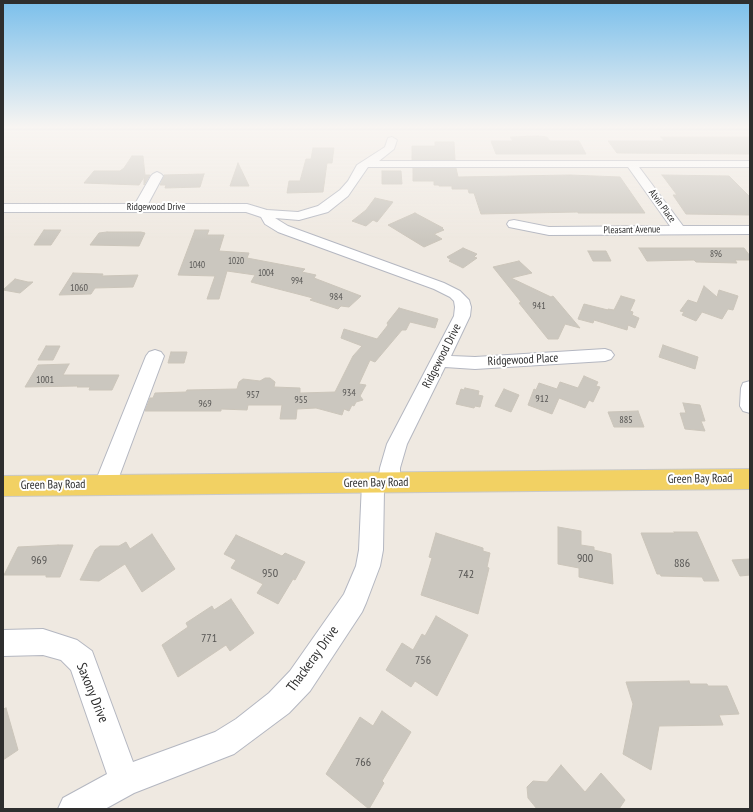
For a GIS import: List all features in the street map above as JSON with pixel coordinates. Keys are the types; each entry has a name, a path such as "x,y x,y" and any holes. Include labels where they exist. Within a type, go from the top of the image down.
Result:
{"main road":[{"name":"Green Bay Road","path":"3,486 750,479"}],"street":[{"path":"266,214 289,216 308,214 323,209 344,193 353,182 359,169 364,164 750,164"},
{"name":"Alvin Place","path":"631,164 679,230"},
{"path":"140,207 157,176"},
{"name":"Ridgewood Drive","path":"3,208 241,207 266,214 270,221 276,225 439,286 455,294 461,300 463,307 462,316 397,444 390,468 381,483"},
{"path":"301,234 302,224 308,214"},
{"name":"Pleasant Avenue","path":"514,224 549,231 750,230"},
{"name":"Ridgewood Place","path":"440,361 475,363 605,355"},
{"path":"105,485 155,356"},
{"path":"750,388 750,406"},
{"name":"Thackeray Drive","path":"74,809 126,781 224,744 246,730 279,703 300,681 353,603 368,566 381,483"},
{"name":"Saxony Drive","path":"3,642 43,642 68,649 82,661 126,781"}],"building":[{"path":"127,164 144,164 145,175 150,175 144,185 144,177 139,185 84,183 94,171 120,171"},
{"path":"238,164 238,164 249,186 230,186"},
{"path":"305,164 327,164 323,192 287,193 289,181 300,181"},
{"path":"413,168 456,168 458,177 570,175 620,177 645,213 578,212 481,214 474,193 469,193 468,189 452,189 452,186 434,185 434,181 413,181"},
{"path":"382,171 401,171 402,184 382,184"},
{"path":"204,174 200,187 165,188 166,185 160,185 164,175"},
{"path":"662,175 729,176 750,197 750,215 686,214 673,195 677,195"},
{"path":"375,198 393,202 377,222 373,220 366,226 352,221 366,210"},
{"path":"415,213 443,228 444,230 434,234 442,239 424,247 388,225"},
{"path":"44,230 61,230 51,245 34,245"},
{"path":"195,230 209,230 207,235 224,235 219,251 249,253 247,258 305,269 302,272 316,275 314,278 361,296 349,307 341,306 338,309 310,300 313,298 251,282 255,275 227,271 219,299 207,299 215,276 178,275"},
{"path":"99,233 145,233 139,246 90,245"},
{"path":"463,248 477,254 474,257 477,258 463,268 449,261 451,260 447,257"},
{"path":"639,248 744,248 750,256 750,260 735,260 737,263 696,262 694,260 647,261"},
{"path":"588,251 606,251 611,261 593,261"},
{"path":"519,261 532,273 511,278 551,297 553,296 580,328 565,324 558,339 548,339 493,267"},
{"path":"73,273 103,274 102,276 138,275 133,287 95,288 91,294 59,295"},
{"path":"15,279 33,282 20,293 3,290"},
{"path":"704,286 717,297 719,290 738,296 733,310 728,309 722,319 702,312 696,321 682,315 684,312 680,311 688,300 697,303"},
{"path":"621,296 635,300 630,311 633,312 632,315 639,318 635,328 628,325 627,330 594,320 593,323 578,319 584,304 614,310"},
{"path":"399,308 438,319 435,328 410,322 406,330 402,330 375,362 370,360 359,384 366,385 360,396 363,400 356,402 354,406 352,405 349,411 344,409 342,415 316,408 297,409 296,419 280,419 282,405 248,405 247,410 221,409 221,411 145,411 150,398 153,398 155,393 186,392 187,390 237,389 239,382 243,379 260,381 265,378 270,378 275,382 274,387 300,388 300,393 335,392 353,356 362,346 341,338 344,329 377,339"},
{"path":"663,345 698,357 695,369 659,357"},
{"path":"46,346 60,346 53,360 38,360"},
{"path":"171,352 187,352 184,363 168,363"},
{"path":"69,364 63,375 119,375 112,390 89,390 90,387 77,387 78,386 25,387 38,365"},
{"path":"584,376 598,382 596,386 600,387 593,402 589,400 585,408 559,398 552,414 528,405 534,389 536,390 539,383 557,389 560,382 578,388"},
{"path":"465,388 479,391 478,395 483,396 480,407 475,406 474,408 456,404 461,389 464,390"},
{"path":"504,389 519,395 511,412 495,406"},
{"path":"683,403 700,405 705,421 701,421 705,431 685,429 680,413 686,413"},
{"path":"638,411 644,427 614,427 608,412"},
{"path":"558,527 581,531 581,545 594,547 594,550 611,554 613,584 579,577 579,568 558,564"},
{"path":"674,532 697,532 719,581 704,581 702,577 661,576 660,574 657,574 641,533 675,533"},
{"path":"436,533 483,548 483,551 490,553 487,567 489,568 478,614 421,595 432,558 429,557"},
{"path":"152,534 175,569 142,592 125,564 99,581 80,580 95,550 100,546 119,546 126,542 130,549"},
{"path":"236,535 282,556 285,553 305,562 295,580 293,579 278,604 257,593 263,584 231,568 236,560 224,554"},
{"path":"73,545 60,577 46,577 46,575 4,575 18,547"},
{"path":"750,559 750,575 740,576 732,560"},
{"path":"231,599 254,633 230,651 226,645 178,677 162,645 188,627 186,623 212,606 214,610"},
{"path":"436,616 468,635 437,696 415,681 411,687 386,670 402,643 413,650 422,634 425,636"},
{"path":"689,681 690,684 727,686 739,714 719,715 723,725 659,726 651,770 623,754 633,704 626,682"},
{"path":"6,708 18,750 3,760 3,709"},
{"path":"382,711 411,732 382,781 384,783 369,809 326,774 360,717 373,726"},
{"path":"561,765 585,792 601,773 625,800 619,809 537,809 528,798 527,787 533,781 547,782"}]}
